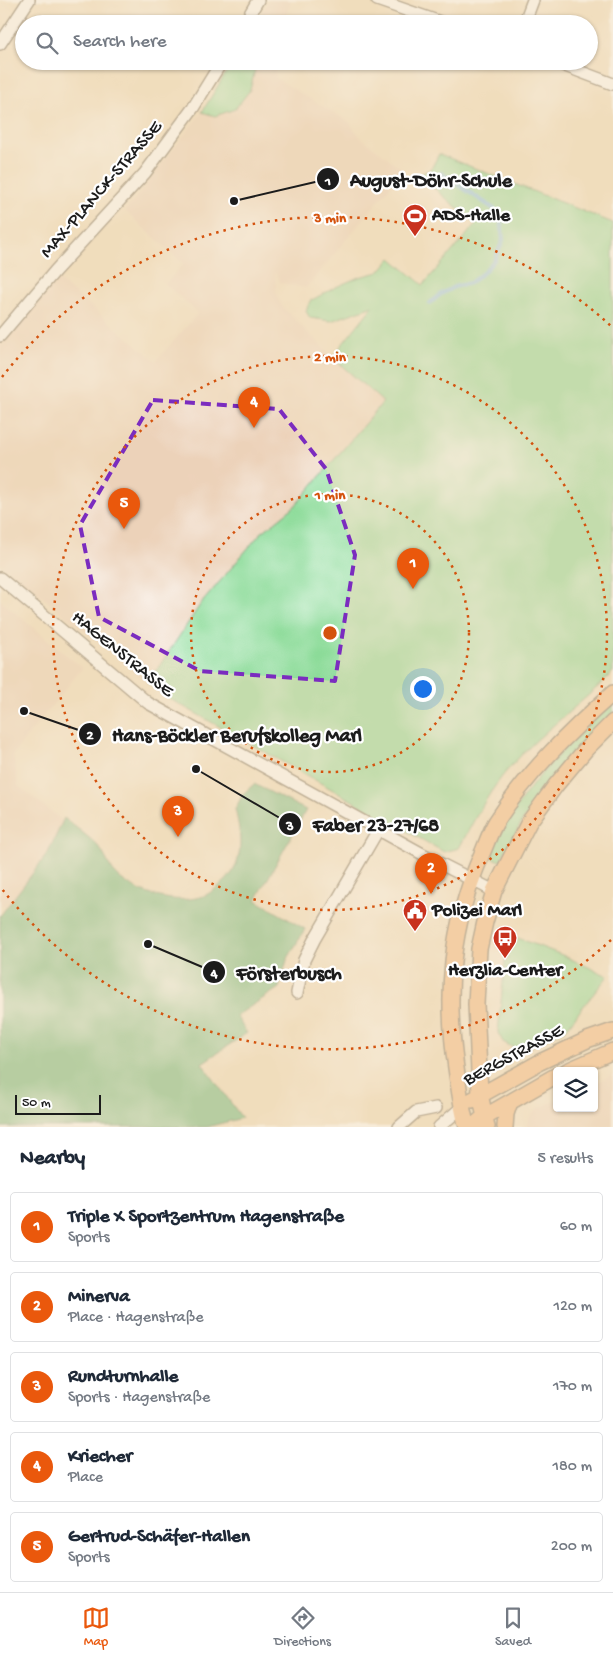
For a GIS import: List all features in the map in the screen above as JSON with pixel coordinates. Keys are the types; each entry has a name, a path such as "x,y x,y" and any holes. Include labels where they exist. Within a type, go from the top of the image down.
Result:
{"main road":[{"path":"467,1127 461,1108 451,1031 450,985 452,957 471,880 495,824 512,798 546,757 613,693"},
{"path":"486,1122 480,1094 476,1020 477,983 484,922 494,891 529,822 586,749 613,722"},
{"name":"BERGSTRASSE","path":"461,1108 480,1094 540,1062 587,1040 613,1031"},
{"name":"BERGSTRASSE","path":"576,1067 613,1051"},
{"name":"BERGSTRASSE","path":"472,1127 486,1122 510,1102 553,1077"},
{"path":"505,1127 506,1114 510,1102"}],"street":[{"path":"19,15 29,0"},
{"path":"249,15 258,0"},
{"path":"377,0 420,15"},
{"path":"527,15 533,0"},
{"path":"0,44 15,21"},
{"name":"MAX-PLANCK-STRASSE","path":"0,336 55,271 145,173 193,108 216,70"},
{"path":"576,70 613,84"},
{"name":"HAGENSTRASSE","path":"0,578 148,703 378,830 494,891"},
{"path":"297,993 304,960 378,830"},
{"path":"399,1127 416,1112 436,1108"},
{"name":"BERGSTRASSE","path":"439,1127 461,1108"}],"highlighted area":[{"path":"153,400 279,409 326,469 355,555 335,681 200,671 99,617 80,525"}],"shaded area":[{"path":"269,0 291,0 287,15 260,15"},
{"path":"228,70 275,70 277,79 349,122 361,138 404,170 306,288 280,283 275,271 277,297 283,307 332,357 383,402 295,506 260,534 200,605 148,683 0,563 0,347 58,279 156,361 198,313 165,284 184,264 125,211 202,112"},
{"path":"0,600 82,668 13,754 18,786 68,825 7,907 0,904"},
{"path":"613,1075 613,1127 526,1127 530,1117 538,1108 553,1102 553,1112 598,1112 598,1081"}],"green space":[{"path":"228,70 255,70 250,90 235,109 215,116 202,112"},
{"path":"439,154 613,223 613,672 523,753 503,775 489,795 459,848 444,852 170,699 148,683 200,605 260,534 295,506 383,402 332,357 373,306 331,321 310,318 306,311 310,301 359,277 379,272 391,258 423,285 476,224 419,175 431,169"},
{"path":"613,702 613,713 596,728 523,820 500,861 489,857 501,833 527,791 575,737"},
{"path":"254,784 306,810 256,900 305,929 287,960 279,988 236,1016 247,1033 202,1063 242,1118 207,1127 0,1127 0,916 48,853 64,818 97,845 113,871 130,885 141,891 165,898 189,899 203,896 212,891 223,883 235,867 240,848 240,838 235,809 243,794"},
{"path":"505,933 562,955 608,976 566,1029 524,1048 512,1047 503,1042 498,1033 505,960 508,960"}],"waterway":[{"path":"430,303 454,287 470,283 485,271 495,259 503,240 501,220 494,209 441,173"}],"place":[{"name":"August-Döhr-Schule","path":"234,201"},
{"name":"ADS-Halle","path":"415,237"},
{"name":"Kriecher","path":"254,428"},
{"name":"Gertrud-Schäfer-Hallen","path":"124,529"},
{"name":"Triple X Sportzentrum Hagenstraße","path":"413,589"},
{"name":"Hans-Böckler Berufskolleg Marl","path":"24,711"},
{"name":"Faber 23-27/68","path":"196,769"},
{"name":"Rundturnhalle","path":"178,837"},
{"name":"Minerva","path":"431,894"},
{"name":"Polizei Marl","path":"415,932"},
{"name":"Försterbusch","path":"148,944"},
{"name":"Herzlia-Center","path":"505,959"}]}
